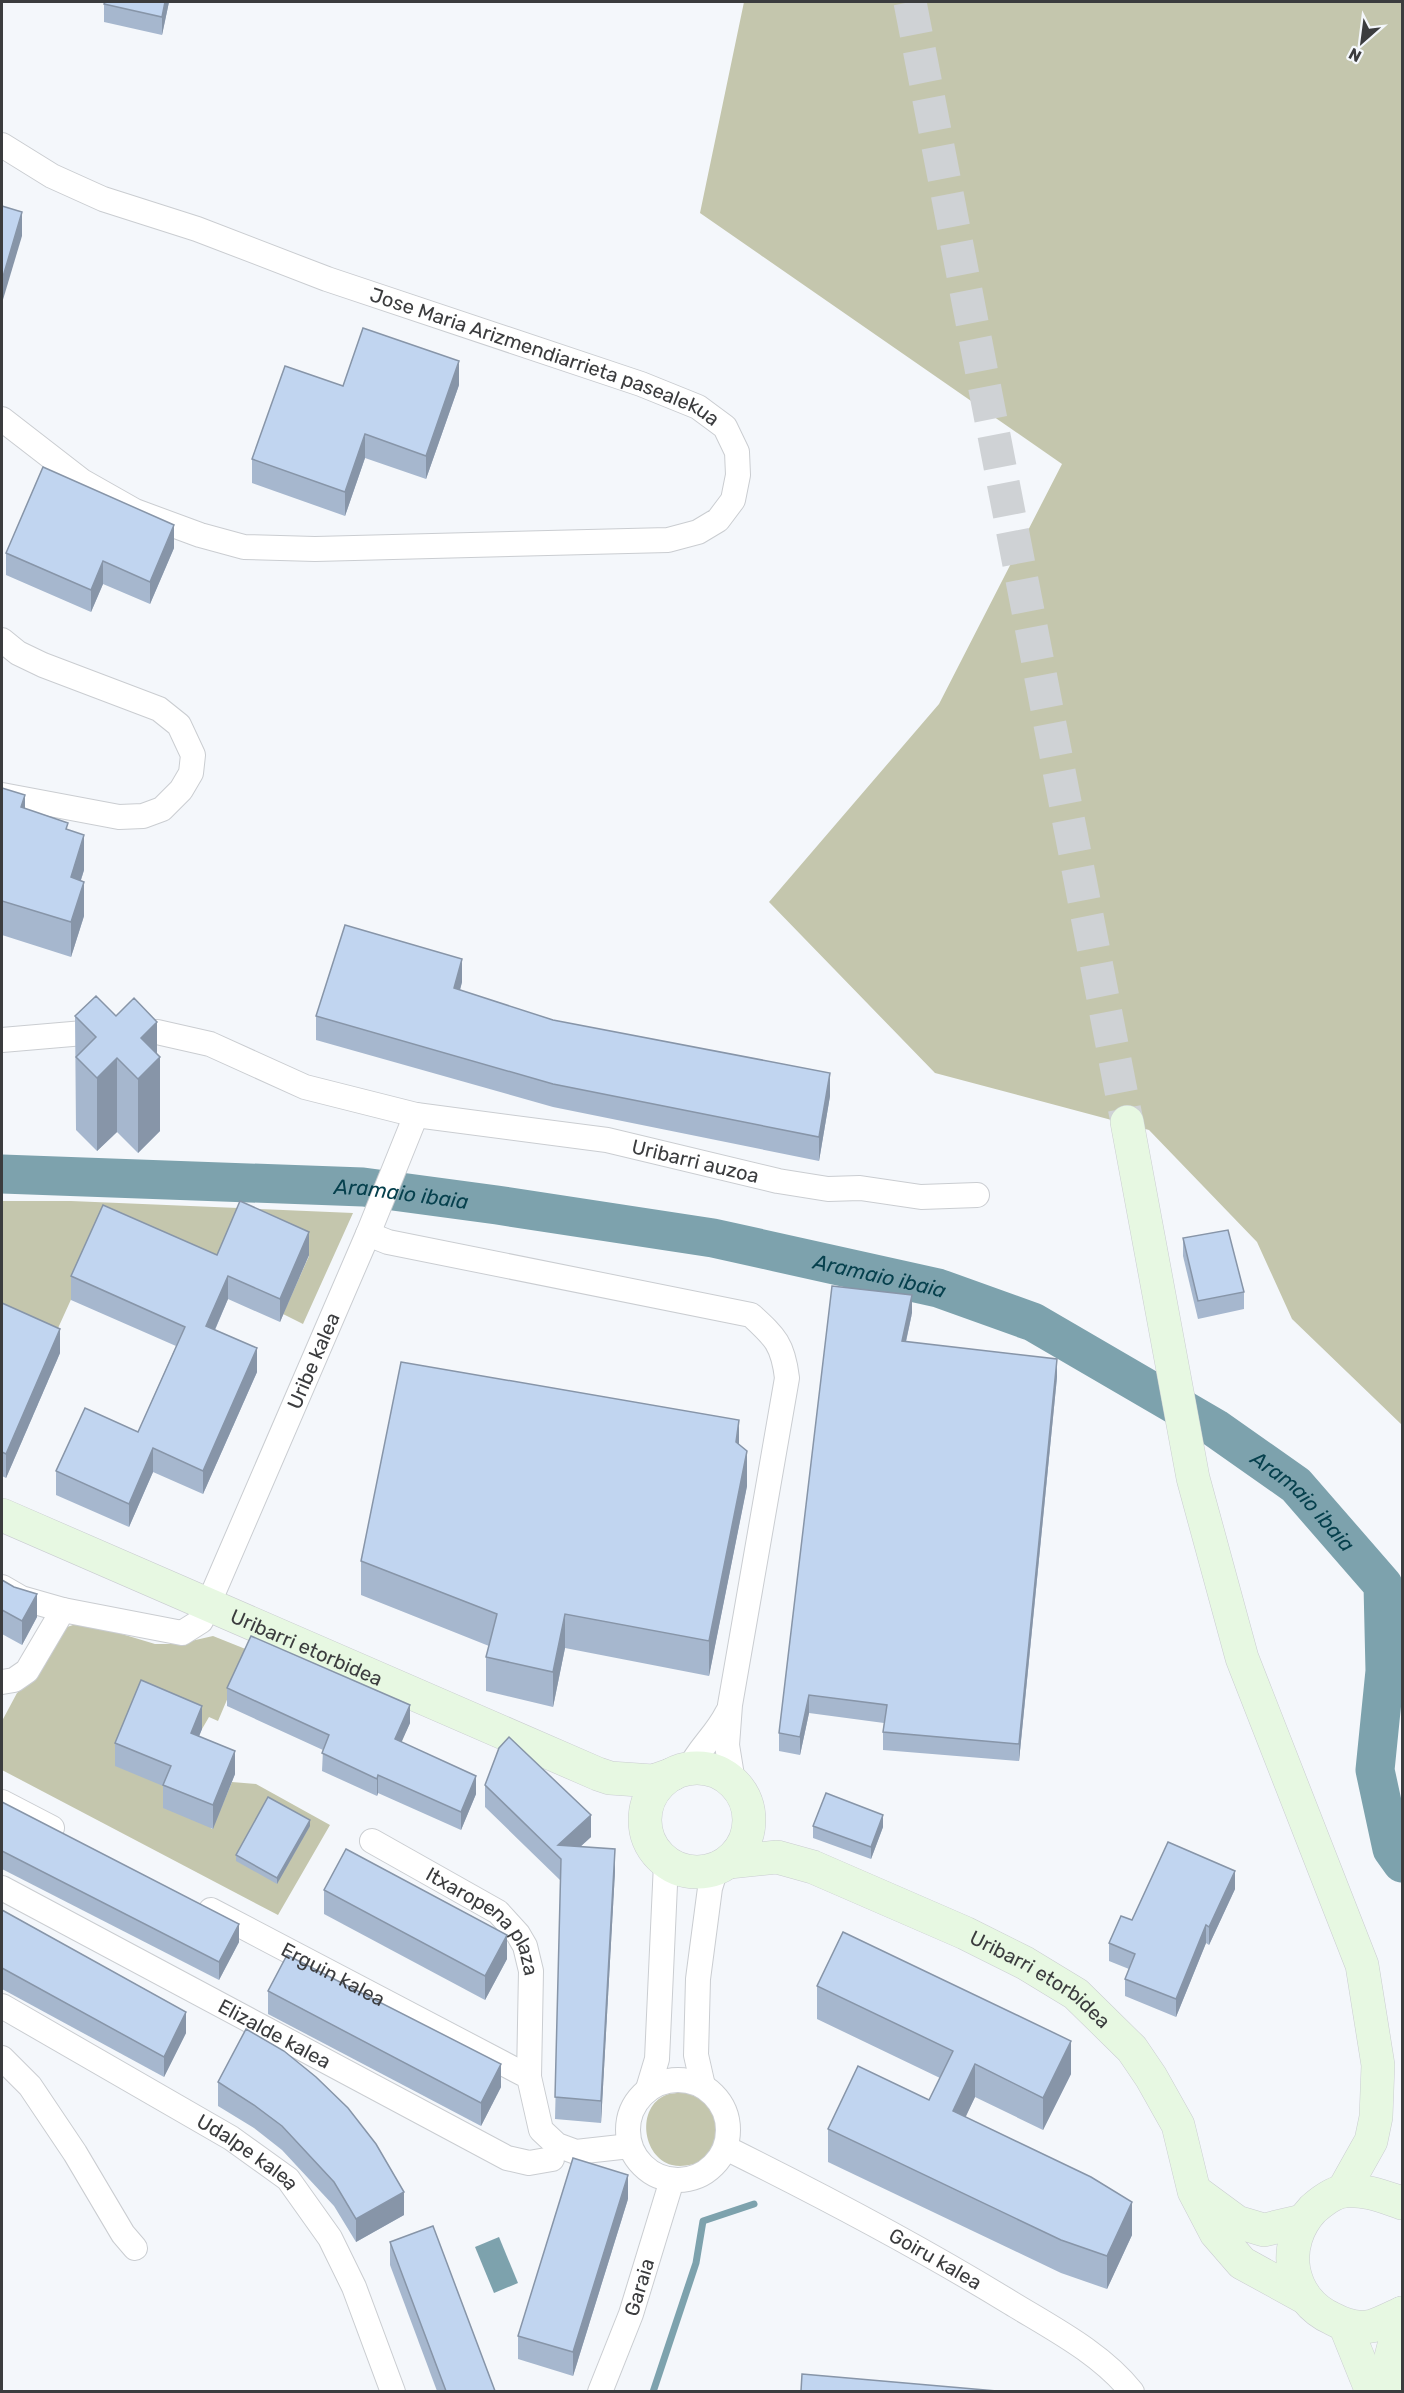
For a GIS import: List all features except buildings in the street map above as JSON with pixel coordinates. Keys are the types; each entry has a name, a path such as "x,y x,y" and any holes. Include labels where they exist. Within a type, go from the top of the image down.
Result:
{"street":[{"name":"Jose Maria Arizmendiarrieta pasealekua","path":"2,145 52,176 103,199 197,229 327,279 641,384 698,406 725,428 737,452 738,475 733,500 718,520 698,532 668,540 315,549 244,547 200,535 135,511 82,481 2,419"},
{"path":"2,640 18,652 43,665 159,709 179,725 193,754 191,773 181,790 162,809 143,816 119,817 2,795"},
{"name":"Uribarri auzoa","path":"2,1040 106,1031 157,1032 210,1044 305,1087 416,1115 558,1131 608,1140 778,1181 828,1189 860,1188 921,1197 977,1195"},
{"name":"Uribe kalea","path":"2,1587 21,1598 63,1610 182,1633 201,1621 368,1234 416,1115"},
{"path":"1127,1122 1193,1478 1242,1658 1362,1965 1378,2065 1376,2117 1371,2141 1343,2191"},
{"path":"368,1234 383,1241 751,1315 774,1336 784,1357 787,1378 730,1705 727,1745 733,1782"},
{"name":"Uribarri etorbidea","path":"2,1515 610,1778"},
{"path":"2,1682 14,1680 27,1671 63,1610"},
{"path":"646,1832 645,1815 650,1798 659,1784 681,1771 694,1757 719,1729 730,1705"},
{"path":"610,1778 653,1781 681,1771 704,1768 720,1773 733,1782 747,1804 750,1817 748,1834 741,1850 723,1866 710,1888 698,1979 696,2055 703,2086"},
{"path":"610,1778 626,1798 657,1854 666,1863 682,1870 699,1873 723,1866 777,1857 798,1861"},
{"path":"2,1802 75,1840"},
{"path":"750,1817 769,1838 798,1861"},
{"name":"Itxaropena plaza","path":"372,1841 498,1912 518,1934 525,1946 531,1971 529,2077"},
{"name":"Uribarri etorbidea","path":"798,1861 965,1933 1025,1963 1076,1994 1132,2049 1151,2077 1178,2125 1194,2191 1216,2233 1242,2263 1304,2297"},
{"path":"648,2089 657,2059 666,1863"},
{"name":"Elizalde kalea","path":"2,1888 507,2157 529,2163 552,2159"},
{"name":"Erguin kalea","path":"190,1900 529,2077"},
{"name":"Udalpe kalea","path":"2,2006 231,2138 288,2179 330,2238 354,2287 393,2391"},
{"path":"2,2058 30,2086 75,2153 123,2234 135,2248"},
{"path":"529,2077 541,2130 557,2145 576,2152 630,2146"},
{"path":"676,2079 703,2086 715,2095 725,2113 729,2134 726,2148 717,2162 704,2173 689,2180 672,2180 646,2169 636,2159 627,2133 632,2108 639,2097 661,2082 676,2079"},
{"path":"1371,2141 1400,2202"},
{"name":"Goiru kalea","path":"726,2148 838,2204 945,2263 1060,2333 1119,2376 1132,2391"},
{"name":"Garaia","path":"600,2391 631,2314 672,2180"},
{"path":"1194,2191 1238,2222 1264,2230 1302,2221"},
{"path":"1400,2202 1369,2192 1343,2191 1320,2202 1302,2221 1293,2243 1292,2261 1294,2276 1304,2297 1320,2314 1345,2325 1371,2326 1402,2313"},
{"path":"1393,2391 1391,2357 1402,2313"},
{"path":"1345,2325 1372,2391"}],"green space":[{"path":"744,2 1402,2 1402,1425 1292,1319 1257,1242 1149,1130 935,1073 769,902 939,704 1062,464 700,213"},
{"path":"2,1201 71,1201 353,1213 303,1324 283,1314 309,1256 217,1279 103,1229 49,1348 2,1323"},
{"path":"82,1622 155,1644 178,1644 213,1636 248,1650 218,1721 209,1717 202,1729 141,1704 171,1789 212,1829 232,1782 256,1784 330,1825 278,1915 2,1770 2,1721 17,1693 40,1673 64,1628"},
{"path":"684,2092 705,2101 713,2110 717,2132 704,2161 676,2166 662,2160 654,2152 646,2131 647,2120 656,2101 666,2095"}],"water":[{"path":"499,2237 518,2283 494,2293 475,2247"}],"waterway":[{"name":"Aramaio ibaia","path":"2,1174 363,1187 497,1205 713,1238 938,1288 1033,1322 1215,1428 1296,1485 1383,1585 1385,1671 1375,1770 1392,1849 1402,1863"},
{"path":"653,2392 696,2263 703,2221 754,2204"}],"tunnel":[{"path":"910,2 1127,1122"}]}
